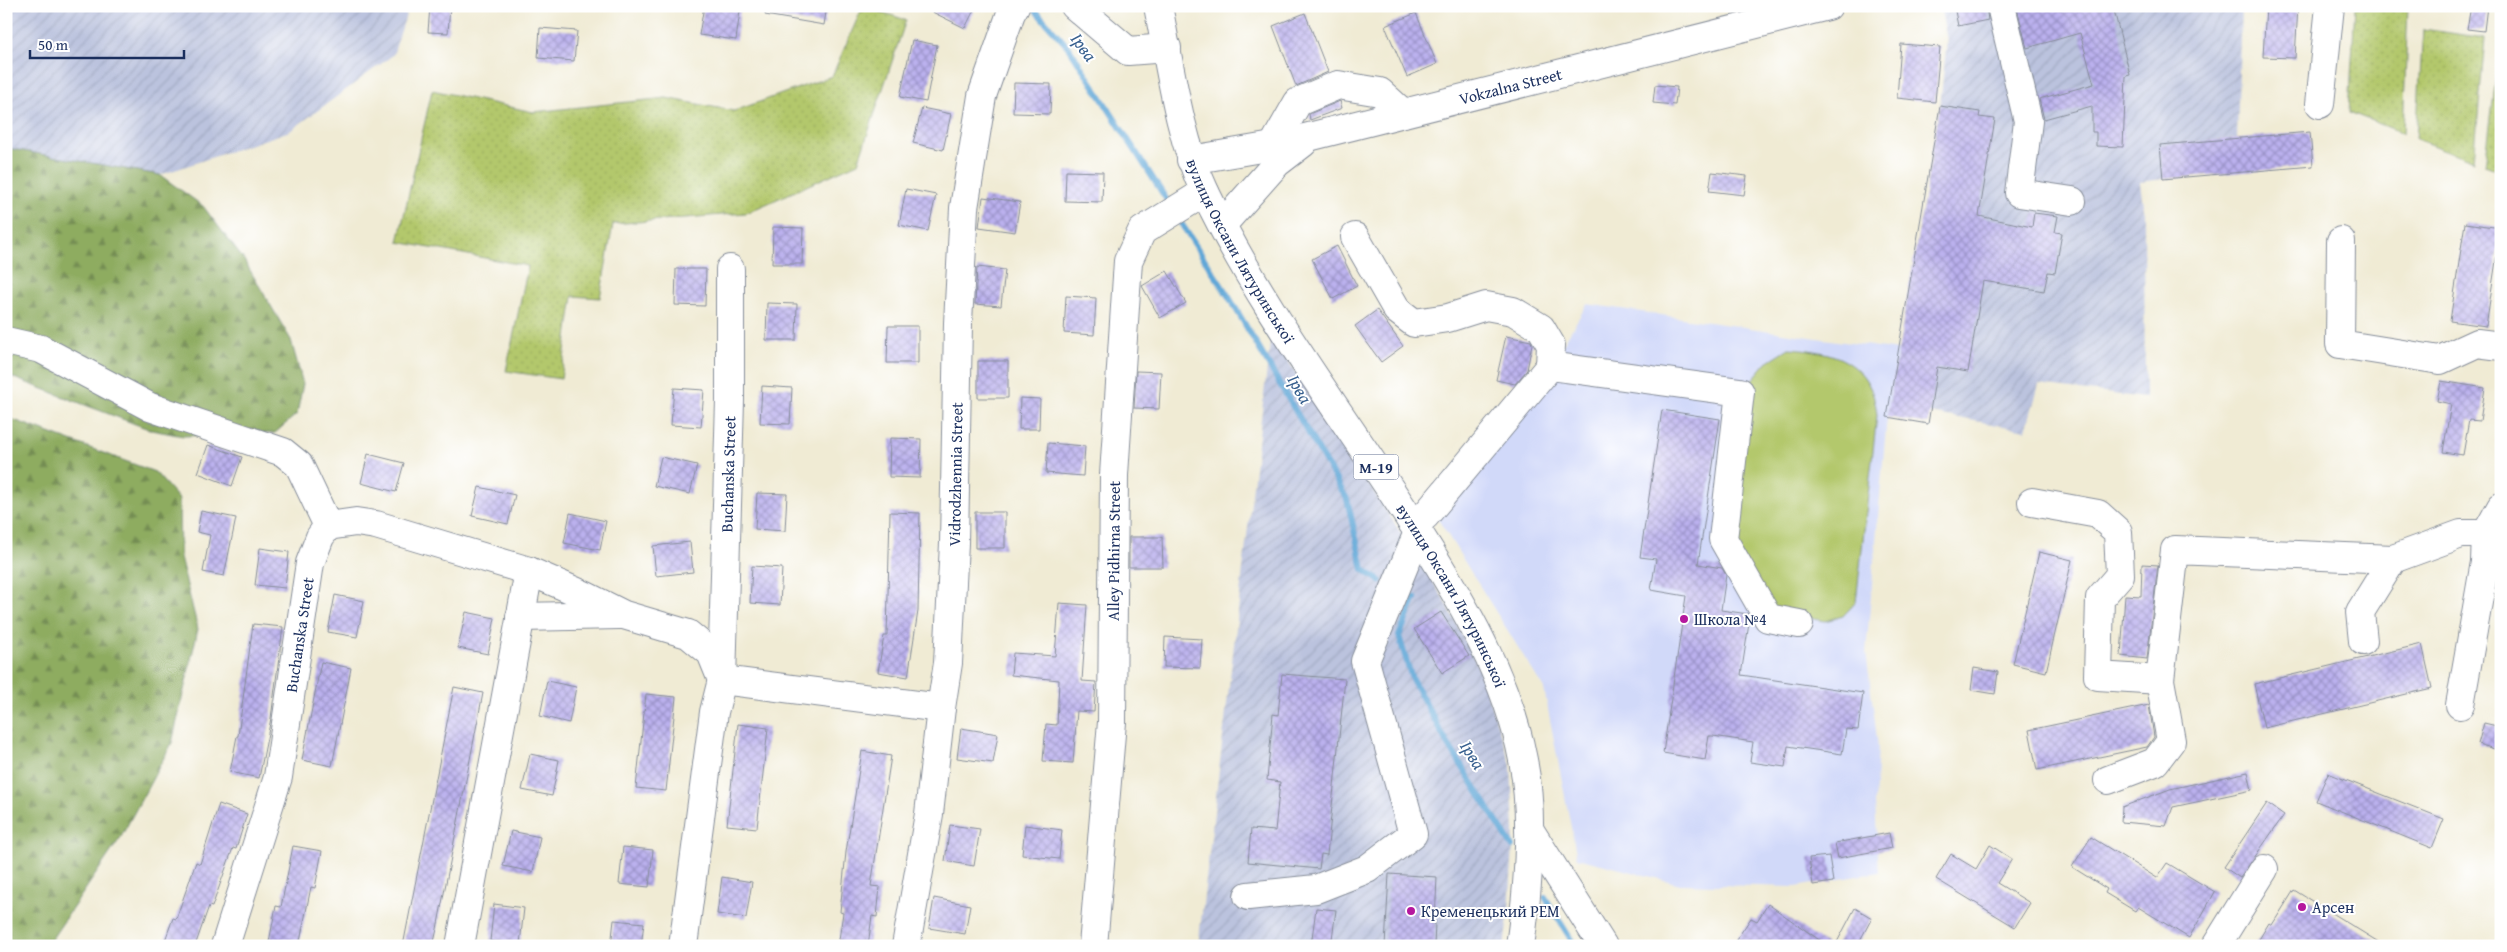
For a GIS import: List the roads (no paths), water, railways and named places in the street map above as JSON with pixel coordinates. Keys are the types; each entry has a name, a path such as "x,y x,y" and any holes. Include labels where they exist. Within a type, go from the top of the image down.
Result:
{"main road":[{"name":"Vidrodzhennia Street","path":"906,946 929,814 948,662 954,543 958,323 964,208 982,96 1011,13 1016,6"},
{"path":"1075,6 1128,51 1167,48"},
{"name":"вулиця Оксани Лятуринської","path":"1158,6 1191,160 1205,192 1243,266 1457,594 1504,692 1523,760 1529,830 1526,909 1520,946"},
{"name":"Vokzalna Street","path":"1191,160 1273,146 1828,6"},
{"path":"2001,6 2028,121 2019,193 2072,201"},
{"path":"2320,104 2330,6"},
{"path":"1273,146 1298,102 1338,85 1380,92 1403,113"},
{"path":"1222,225 1277,163 1312,136"},
{"name":"Alley Pidhirna Street","path":"1093,946 1112,722 1114,474 1128,261 1142,231 1205,192"},
{"path":"1248,896 1316,889 1367,869 1413,834 1365,661 1414,526 1425,516 1550,366 1551,345 1541,328 1513,311 1486,306 1448,318 1414,323 1397,310 1356,237"},
{"path":"2341,241 2340,344 2440,360 2477,343 2501,346"},
{"name":"Buchanska Street","path":"683,946 714,712 722,680 730,400 730,269"},
{"path":"6,341 40,349 150,407 283,452 299,465 328,526 356,522 376,525 528,571 584,595 624,615 688,634 711,653 722,680 941,708"},
{"path":"1550,366 1740,392 1723,539 1768,618 1799,624"},
{"path":"2032,502 2098,514 2118,532 2120,575 2100,598 2098,676 2160,680"},
{"path":"2460,705 2485,562 2486,534 2501,507"},
{"name":"Buchanska Street","path":"224,946 278,777 310,563 320,537 328,526"},
{"path":"2108,780 2155,762 2172,742 2160,680 2175,550 2392,559 2461,534 2486,534"},
{"path":"2364,640 2360,612 2392,559"},
{"path":"460,946 528,571"},
{"path":"520,616 624,615"},
{"path":"1529,830 1603,946"},
{"path":"2216,946 2264,869"}],"waterway":[{"name":"Ірва","path":"1035,10 1070,49 1170,205"},
{"name":"Ірва","path":"1177,217 1229,297 1347,499 1363,569 1380,581"},
{"name":"Ірва","path":"1410,596 1415,598 1399,636 1412,679 1445,739 1512,846"},
{"name":"Ірва","path":"1545,897 1575,946"}],"place":[{"name":"Школа №4","path":"1684,619"},
{"name":"Арсен","path":"2302,907"},
{"name":"Кременецький РЕМ","path":"1411,911"}]}
